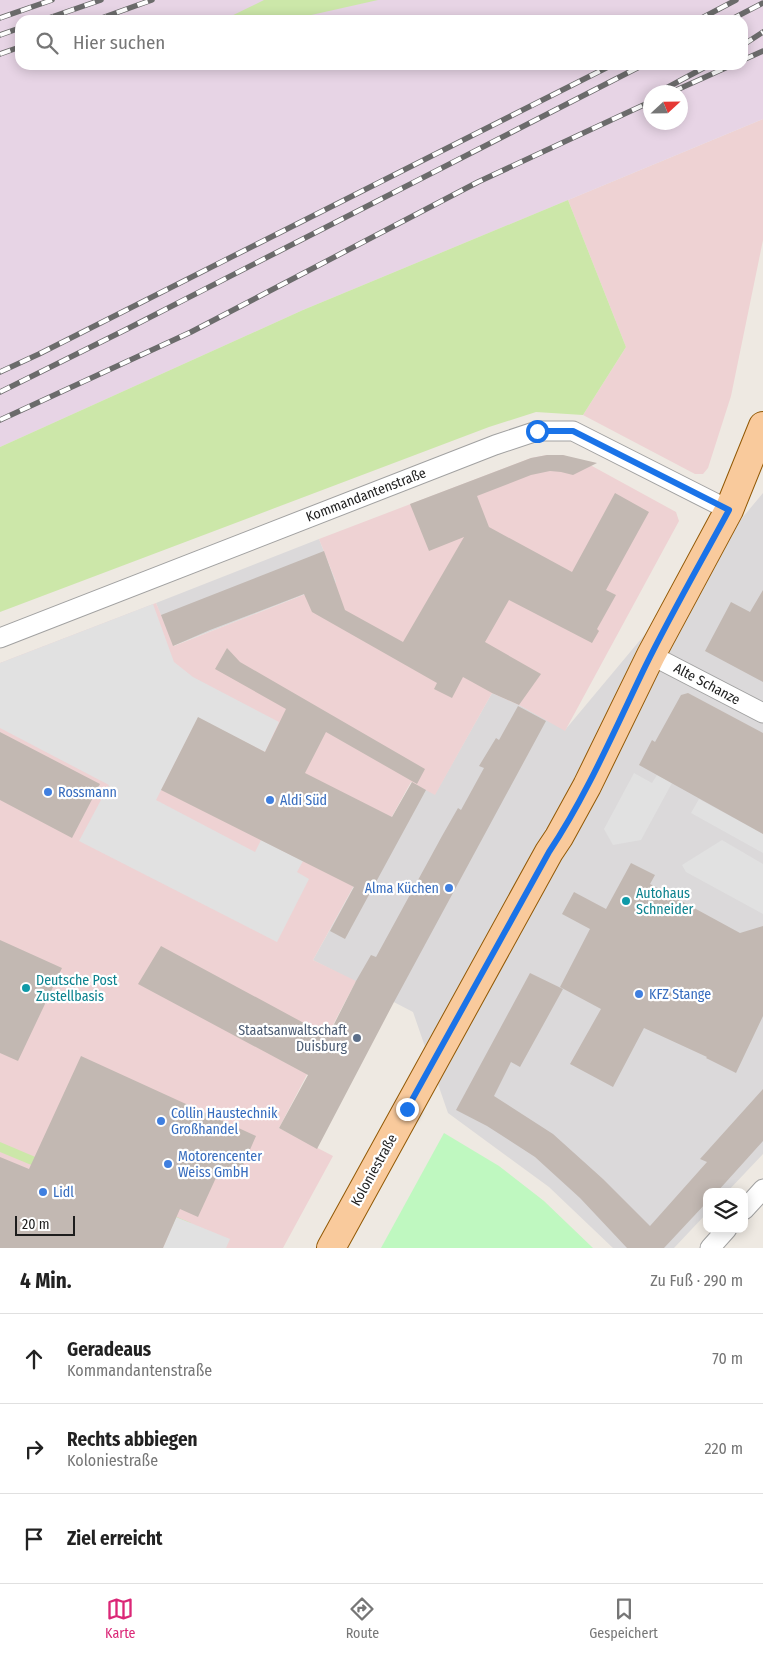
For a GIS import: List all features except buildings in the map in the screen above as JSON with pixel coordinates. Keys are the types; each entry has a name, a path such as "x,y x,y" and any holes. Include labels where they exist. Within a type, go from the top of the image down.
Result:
{"main road":[{"name":"Koloniestraße","path":"331,1248 452,1025 591,777 651,654 729,510 763,426"}],"street":[{"name":"Kommandantenstraße","path":"0,638 495,445 537,431 573,431 729,510"},
{"name":"Alte Schanze","path":"651,654 763,713"},
{"path":"748,1206 763,1189"},
{"path":"710,1248 723,1233"}],"shaded area":[{"path":"0,0 763,0 763,119 303,310 0,447"},
{"path":"763,119 763,240 731,396 708,468 703,474 695,474 583,415 626,347 568,200"},
{"path":"563,455 592,466 676,512 679,521 565,731 519,705 492,693 435,795 411,782 313,960 356,981 279,1128 333,1156 283,1248 0,1248 0,663 156,603 174,646 336,582 319,539 531,458"},
{"path":"763,493 763,1154 731,1188 703,1188 703,1217 674,1248 613,1248 549,1187 448,1113 413,1012 313,960 412,782 435,794 492,693 519,705 565,730"},
{"path":"319,539 336,582 173,646 156,603"},
{"path":"153,604 174,662 193,677 279,722 265,752 198,718 156,800 255,852 261,840 303,861 297,872 309,879 277,942 79,841 109,785 0,728 0,663"},
{"path":"634,773 652,783 657,775 672,783 641,840 613,845 604,829"},
{"path":"699,799 763,834 763,853 691,813"},
{"path":"722,840 763,864 763,914 686,872 682,865"},
{"path":"176,1217 230,1239 226,1248 163,1248"}],"green space":[{"path":"264,0 378,0 311,15 233,15"},
{"path":"568,200 626,347 583,415 536,412 489,427 0,612 0,447 303,310"},
{"path":"444,1133 499,1166 544,1201 593,1248 381,1248"},
{"path":"0,1142 191,1223 186,1229 0,1152"}],"railway":[{"path":"0,18 52,0"},
{"path":"58,15 101,0"},
{"path":"110,15 152,0"},
{"path":"708,15 736,0"},
{"path":"740,15 763,3"},
{"path":"0,35 15,30"},
{"path":"748,42 763,32"},
{"path":"0,54 15,49"},
{"path":"748,58 763,51"},
{"path":"0,372 602,70"},
{"path":"0,392 633,70"},
{"path":"672,85 700,70"},
{"path":"688,85 721,70"},
{"path":"0,420 191,332 478,182 643,105"}],"place":[{"name":"Rossmann","path":"48,792"},
{"name":"Aldi Süd","path":"270,800"},
{"name":"Alma Küchen","path":"449,888"},
{"name":"Autohaus Schneider","path":"626,901"},
{"name":"Deutsche Post Zustellbasis","path":"26,988"},
{"name":"KFZ Stange","path":"639,994"},
{"name":"Staatsanwaltschaft Duisburg","path":"357,1038"},
{"name":"Collin Haustechnik Großhandel","path":"161,1121"},
{"name":"Motorencenter Weiss GmbH","path":"168,1164"},
{"name":"Lidl","path":"43,1192"}],"route":[{"path":"407,1109 452,1025 587,786 651,654 729,510 573,431 537,431"}]}
